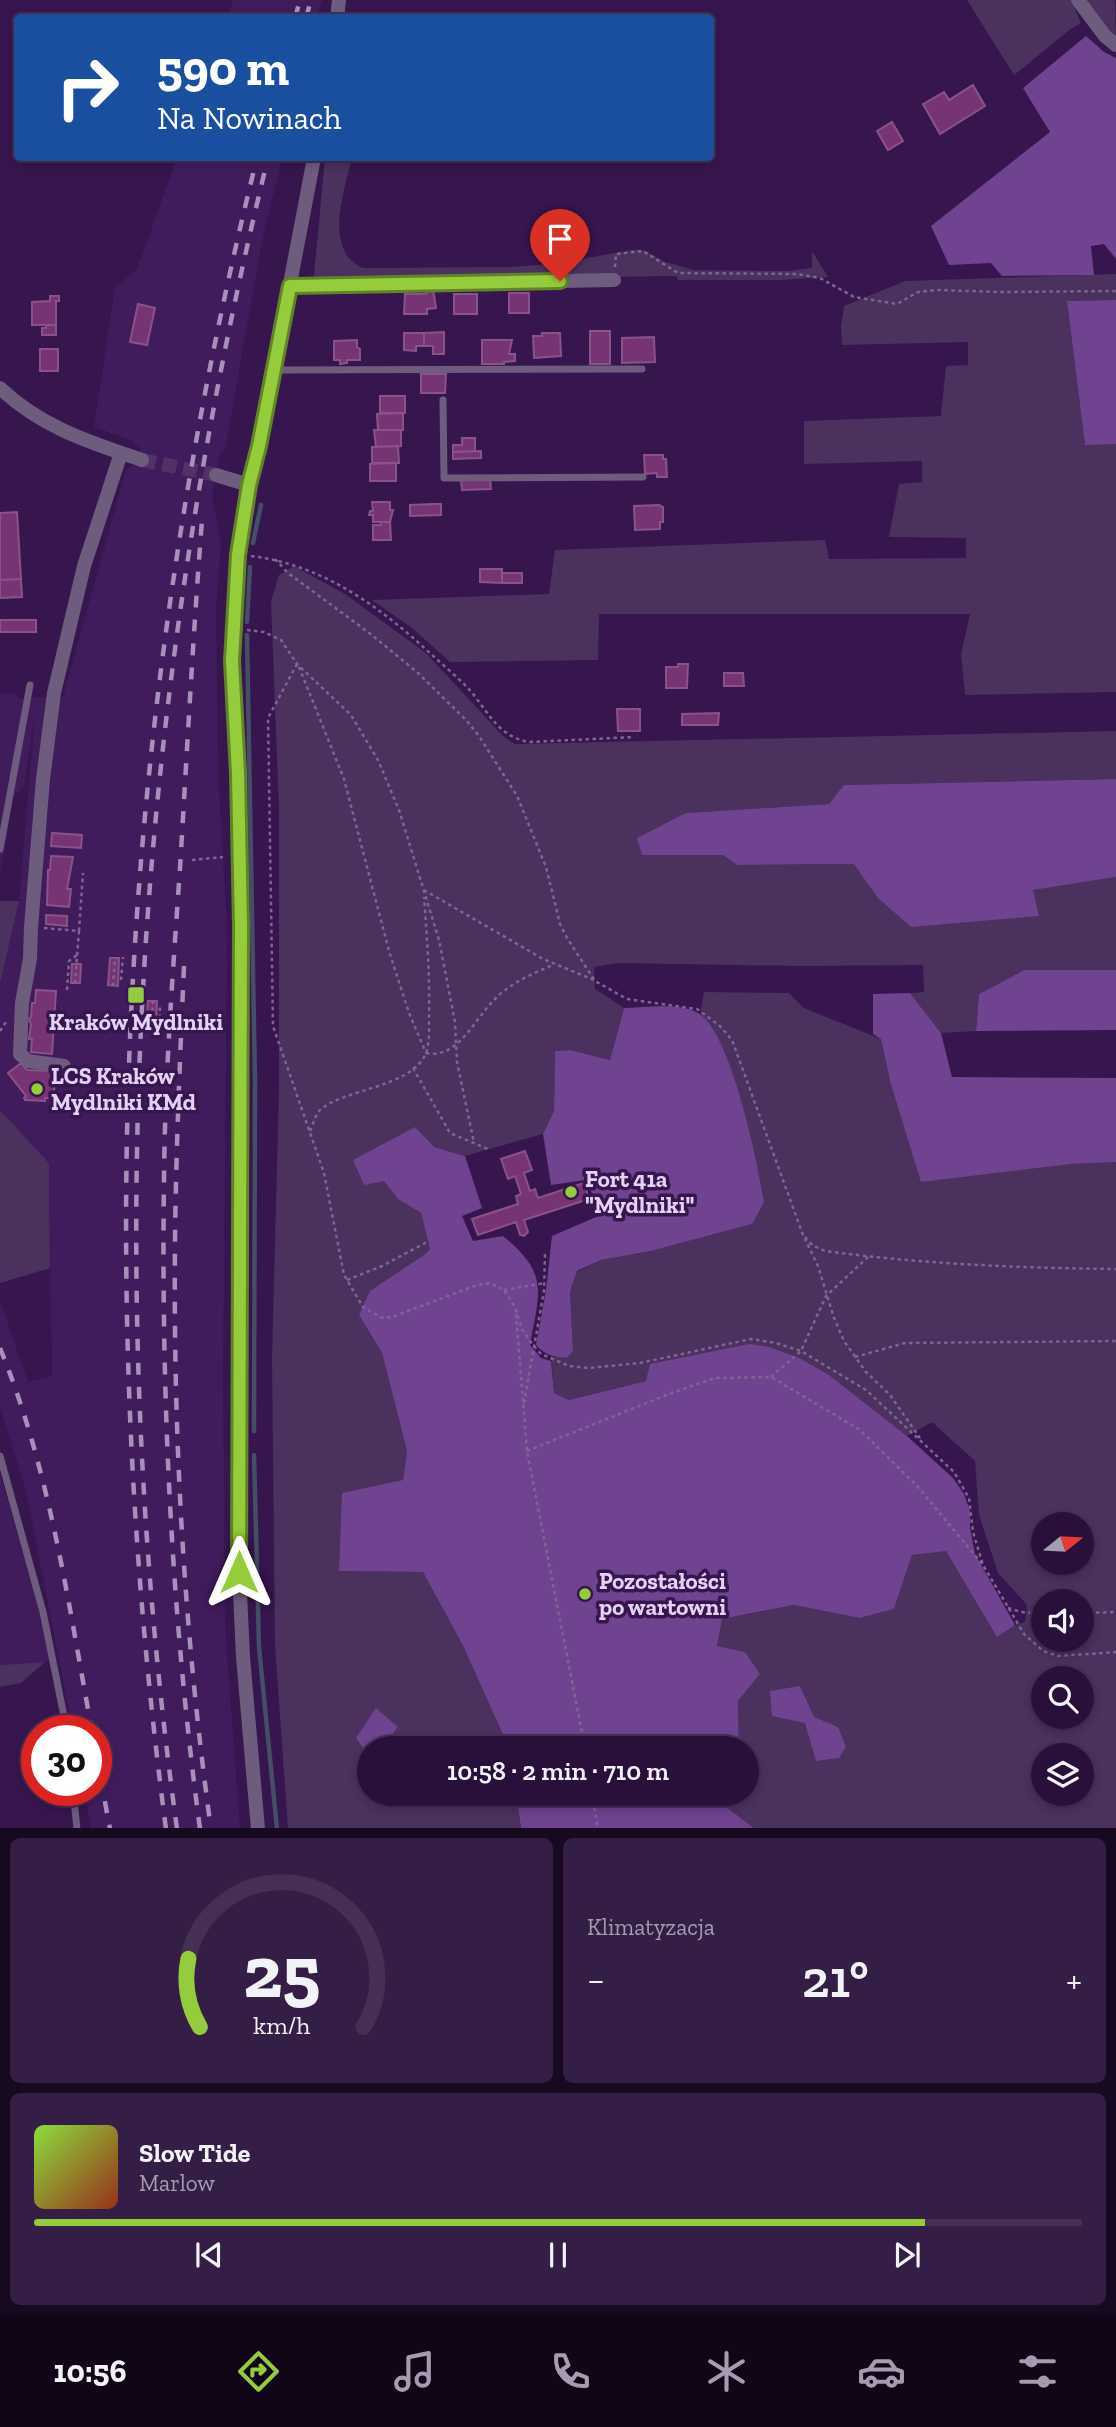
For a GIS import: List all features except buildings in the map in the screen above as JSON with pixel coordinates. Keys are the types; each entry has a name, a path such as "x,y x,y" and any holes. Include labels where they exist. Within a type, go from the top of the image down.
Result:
{"street":[{"path":"1077,0 1105,36 1116,45"},
{"path":"258,1828 243,1657 239,1572 241,925 238,773 232,661 238,555 249,485 313,161"},
{"path":"290,286 614,280"},
{"path":"0,388 35,416 67,434 142,460"},
{"path":"64,1066 28,1060 20,1054 22,1003 30,959 47,738 54,693 84,566 121,453"},
{"path":"216,475 249,485"}],"lane":[{"path":"274,370 642,369"},
{"path":"443,400 444,478 643,477"},
{"path":"54,653 66,640"},
{"path":"0,849 30,685"},
{"path":"0,1457 43,1612 64,1715"},
{"path":"75,1806 77,1828"}],"path":[{"path":"614,280 616,254 643,251 678,273 797,274 820,278 854,297 897,304 918,292 937,290 1116,291"},
{"path":"238,555 275,559 324,576 384,613 467,687 508,736 529,742 634,737"},
{"path":"275,559 288,573 369,632 417,672 467,720 517,796 546,867 560,923 595,981"},
{"path":"234,632 254,629 281,640 297,664 344,779 389,951 409,1013 426,1053"},
{"path":"297,664 344,708 364,734 399,810 439,940 450,990 456,1047 474,1143"},
{"path":"297,664 268,718 273,1026 324,1173 338,1236 339,1253 347,1280 363,1307 382,1318 392,1317 477,1285 490,1283 504,1290 515,1307 522,1329 541,1354 569,1366 588,1368 640,1363 751,1339 801,1351 866,1390 954,1472 969,1498 973,1532 983,1565"},
{"path":"192,860 223,857"},
{"path":"75,983 83,873"},
{"path":"424,890 554,964 595,981 626,999 697,1009 720,1026 732,1040 844,1341 890,1395 923,1443"},
{"path":"310,1131 319,1111 384,1085 413,1068 426,1053 430,984 424,890"},
{"path":"39,928 79,931"},
{"path":"67,990 69,961 77,955"},
{"path":"113,986 115,957"},
{"path":"121,980 123,957"},
{"path":"426,1053 436,1055 456,1047 477,1017 503,991 554,964"},
{"path":"151,1032 153,1001"},
{"path":"159,1032 160,1006"},
{"path":"413,1068 450,1133 490,1150"},
{"path":"803,1235 813,1245 825,1251 918,1262 1023,1268 1116,1269"},
{"path":"347,1280 382,1266 429,1241"},
{"path":"523,1410 545,1283 545,1253"},
{"path":"771,1377 801,1351 826,1296 868,1256"},
{"path":"504,1290 545,1283"},
{"path":"515,1307 527,1451 583,1736"},
{"path":"855,1357 905,1343 1116,1341"},
{"path":"527,1451 715,1378 771,1377 860,1430 933,1503 983,1565 1024,1634 1043,1651 1058,1656 1116,1651"},
{"path":"1008,1608 1031,1613"},
{"path":"1094,1613 1116,1612"},
{"path":"594,1806 598,1828"}],"shaded area":[{"path":"233,0 322,0 318,14 229,14"},
{"path":"967,0 1071,0 1081,23 1014,75"},
{"path":"1085,0 1115,0 1116,39"},
{"path":"1086,36 1104,52 1116,58 1116,259 1104,244 1091,246 1094,275 1002,276 991,263 949,265 931,226 1050,132 1023,88"},
{"path":"176,161 281,161 262,241 225,450 220,452 212,496 221,545 216,609 218,770 227,929 223,1375 225,1626 240,1828 91,1828 87,1806 112,1806 112,1715 70,1715 26,1491 0,1407 0,1301 28,1382 52,1376 49,1163 0,1110 0,984 19,901 35,715 24,785 13,799 0,874 0,693 17,693 18,698 63,697 126,470 142,460 140,449 132,440 94,427 115,288 137,269"},
{"path":"325,161 351,161 341,203 340,234 343,248 351,260 363,268 512,267 561,263 644,250 665,262 694,270 789,271 812,268 812,251 828,277 782,280 678,280 677,276 316,281 314,275"},
{"path":"1116,274 1116,300 1067,301 1085,444 1116,444 1116,692 965,695 961,654 970,614 599,614 598,660 450,662 412,628 372,600 549,594 555,550 825,540 829,559 966,558 966,538 889,537 899,484 922,482 922,461 804,464 804,421 941,416 946,366 968,365 968,342 842,345 844,306 905,281"},
{"path":"1116,300 1116,444 1085,445 1067,301"},
{"path":"294,566 345,594 426,653 504,737 515,744 1116,731 1116,779 845,785 829,804 686,813 642,855 723,855 737,865 855,864 877,897 1039,916 1032,890 1116,877 1116,970 1024,970 979,994 976,1031 941,1033 910,993 924,992 923,965 617,963 594,967 595,989 624,1008 610,1060 571,1050 555,1051 554,1111 543,1134 465,1156 434,1147 384,1180 399,1199 421,1213 430,1249 359,1315 382,1353 407,1451 403,1480 340,1571 423,1572 463,1646 504,1736 391,1736 398,1727 357,1736 357,1806 518,1806 521,1828 288,1828 275,1645 272,1358 279,1089 279,809 271,601 279,575"},
{"path":"1116,779 1116,877 1033,890 1039,916 911,927 877,897 854,864 737,865 723,855 642,855 637,838 686,813 829,804 844,785"},
{"path":"0,901 19,901 0,984"},
{"path":"1024,970 1116,970 1116,1030 976,1031 979,994"},
{"path":"704,992 789,993 804,1008 881,1039 890,1081 1070,1164 1116,1162 1116,1828 754,1828 725,1806 759,1806 759,1736 739,1736 738,1701 760,1674 744,1652 717,1646 722,1619 795,1605 860,1618 894,1609 912,1555 946,1550 997,1636 1025,1622 1027,1605 998,1573 979,1515 975,1461 932,1422 907,1436 829,1375 646,1381 569,1400 554,1393 551,1356 567,1358 573,1351 570,1292 577,1272 601,1260 651,1251 752,1224 723,1049 700,1014"},
{"path":"910,993 941,1033 952,1077 1116,1078 1116,1162 1070,1164 921,1182 890,1081 881,1039 873,1034 873,994"},
{"path":"624,1008 681,1008 698,1013 710,1025 732,1071 741,1100 764,1202 752,1224 651,1251 601,1260 577,1271 570,1292 573,1351 567,1358 558,1357 546,1353 536,1345 552,1236 603,1214 585,1180 551,1185 543,1134 554,1111 555,1051 571,1050 610,1060"},
{"path":"0,1110 49,1163 50,1268 0,1283"},
{"path":"415,1127 434,1147 465,1156 482,1208 462,1216 473,1241 503,1236 518,1249 535,1273 538,1297 530,1345 541,1358 551,1361 554,1393 569,1400 646,1381 650,1364 749,1344 769,1347 799,1358 829,1375 907,1436 953,1478 964,1494 970,1511 975,1554 1015,1625 997,1637 946,1551 912,1555 894,1609 860,1618 794,1605 722,1619 717,1646 745,1652 760,1674 738,1701 739,1736 504,1736 463,1646 423,1572 339,1571 342,1493 403,1480 407,1451 382,1353 359,1315 370,1291 430,1249 421,1213 398,1199 384,1181 364,1185 353,1160"},
{"path":"0,1474 53,1659 45,1662 0,1665"},
{"path":"45,1662 21,1683 0,1687 0,1665"},
{"path":"800,1686 814,1717 838,1727 846,1747 839,1758 816,1761 805,1723 772,1716 770,1691"},
{"path":"376,1708 398,1727 391,1736 357,1736"},
{"path":"518,1806 725,1806 754,1828 521,1828"}],"waterway":[{"path":"253,543 261,505"},
{"path":"247,622 250,567"},
{"path":"247,635 255,1081 254,1431"},
{"path":"254,1455 259,1647 277,1828"}],"tunnel":[{"path":"142,460 216,475"}],"railway":[{"path":"296,14 300,0"},
{"path":"307,14 311,0"},
{"path":"166,1828 143,1619 130,1408 126,1198 132,989 148,780 175,571 211,364 256,161"},
{"path":"177,1828 153,1619 140,1408 136,1198 143,989 160,780 186,571 222,364 267,161"},
{"path":"200,1828 175,1585 166,1422 163,1259 168,1061 202,520"},
{"path":"184,966 176,1207 178,1462 187,1609 211,1828"},
{"path":"0,1348 17,1394 45,1489 66,1585 89,1715"},
{"path":"106,1806 110,1828"}],"place":[{"name":"Kraków Mydlniki","path":"136,995"},
{"name":"LCS Kraków Mydlniki KMd","path":"37,1089"},
{"name":"Fort 41a \"Mydlniki\"","path":"571,1192"},
{"name":"Pozostałości po wartowni","path":"585,1594"}],"route":[{"path":"239,1572 241,925 238,773 232,661 238,555 249,485 256,462 290,286 560,281"}]}
